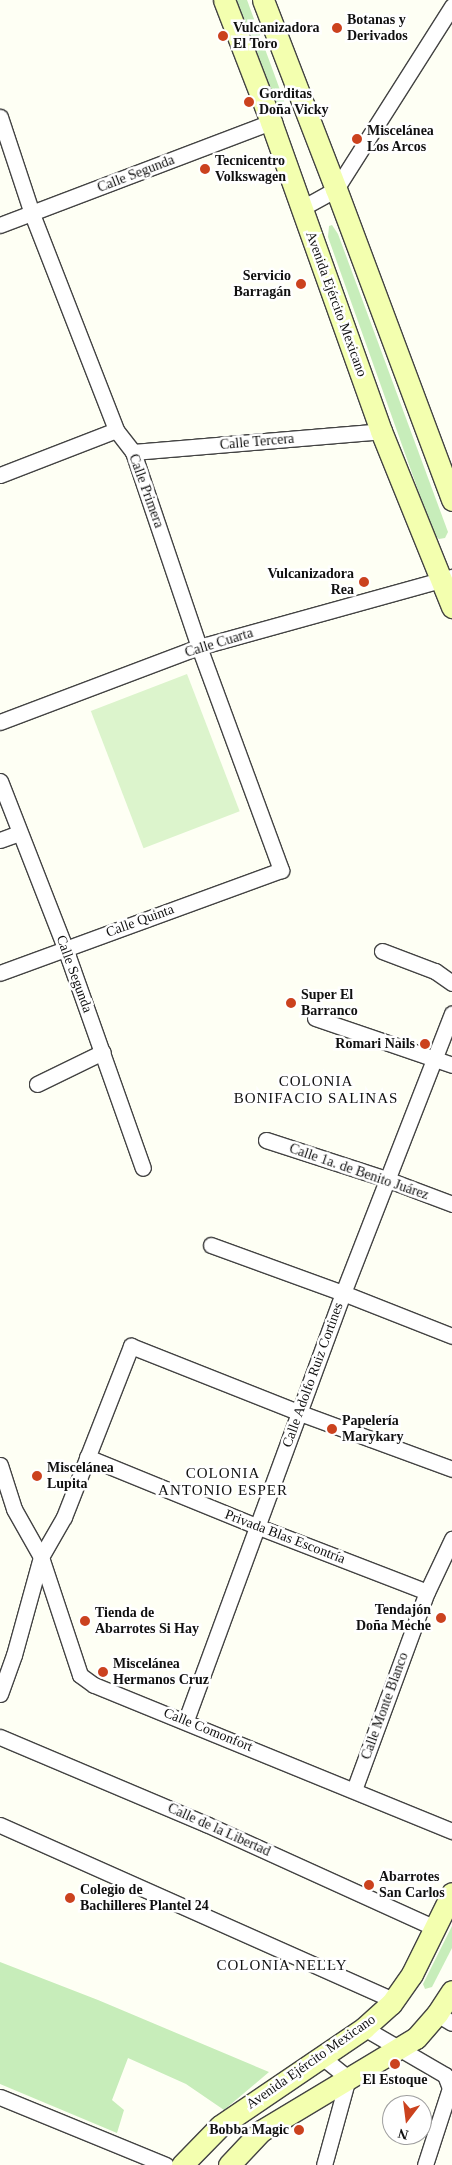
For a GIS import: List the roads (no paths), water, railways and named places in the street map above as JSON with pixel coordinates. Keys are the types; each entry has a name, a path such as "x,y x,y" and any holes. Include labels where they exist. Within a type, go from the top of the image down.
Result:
{"main road":[{"name":"Avenida Ejército Mexicano","path":"224,0 271,122 381,431 447,577 452,607"},
{"path":"262,0 336,189 452,500"},
{"name":"Avenida Ejército Mexicano","path":"182,2165 220,2126 364,2028 393,2000 412,1974 452,1893"},
{"name":"Avenida Ejército Mexicano","path":"229,2165 261,2131 416,2038 444,2019 452,1990"}],"street":[{"path":"302,208 336,189 452,6"},
{"name":"Calle Primera","path":"0,117 32,214 116,430 134,452 199,647 281,870"},
{"name":"Calle Segunda","path":"0,225 271,122"},
{"path":"0,476 116,430"},
{"name":"Calle Tercera","path":"134,452 381,431"},
{"name":"Calle Cuarta","path":"0,722 199,647 447,577"},
{"name":"Calle Segunda","path":"0,781 66,948 143,1168"},
{"path":"0,840 19,833"},
{"name":"Calle Quinta","path":"0,973 281,870"},
{"path":"382,951 435,972 452,983"},
{"name":"Calle Adolfo Ruiz Cortines","path":"186,1720 343,1293 452,1014"},
{"path":"315,1018 452,1065"},
{"path":"38,1084 103,1052"},
{"name":"Calle 1a. de Benito Juárez","path":"266,1140 386,1179 452,1204"},
{"path":"211,1245 343,1293 452,1336"},
{"path":"0,1694 7,1652 41,1557 64,1517 131,1346 300,1413 452,1470"},
{"name":"Privada Blas Escontría","path":"87,1457 256,1526 428,1592"},
{"path":"0,1464 7,1507 41,1557"},
{"name":"Calle Monte Blanco","path":"354,1790 428,1592 452,1539"},
{"name":"Calle Comonfort","path":"41,1557 80,1675 94,1685 186,1720 452,1830"},
{"name":"Calle de la Libertad","path":"0,1737 206,1824 435,1928"},
{"path":"0,1825 393,2000"},
{"path":"364,2028 396,2049 430,2065 445,2075 450,2088 425,2165"},
{"path":"322,2057 348,2078 324,2165"},
{"path":"0,2097 166,2165"}],"place":[{"name":"Botanas y Derivados","path":"337,28"},
{"name":"Vulcanizadora El Toro","path":"223,36"},
{"name":"Gorditas Doña Vicky","path":"249,102"},
{"name":"Miscelánea Los Arcos","path":"357,139"},
{"name":"Tecnicentro Volkswagen","path":"205,169"},
{"name":"Servicio Barragán","path":"301,284"},
{"name":"Vulcanizadora Rea","path":"364,582"},
{"name":"Super El Barranco","path":"291,1003"},
{"name":"Romari Nails","path":"425,1044"},
{"name":"Papelería Marykary","path":"332,1429"},
{"name":"Miscelánea Lupita","path":"37,1476"},
{"name":"Tendajón Doña Meche","path":"441,1618"},
{"name":"Tienda de Abarrotes Si Hay","path":"85,1621"},
{"name":"Miscelánea Hermanos Cruz","path":"103,1672"},
{"name":"Abarrotes San Carlos","path":"369,1885"},
{"name":"Colegio de Bachilleres Plantel 24","path":"70,1898"},
{"name":"El Estoque","path":"395,2064"},
{"name":"Bobba Magic","path":"299,2130"}],"district":[{"name":"COLONIA BONIFACIO SALINAS","path":"316,1090"},
{"name":"COLONIA ANTONIO ESPER","path":"223,1482"},
{"name":"COLONIA NELLY","path":"282,1966"}]}
